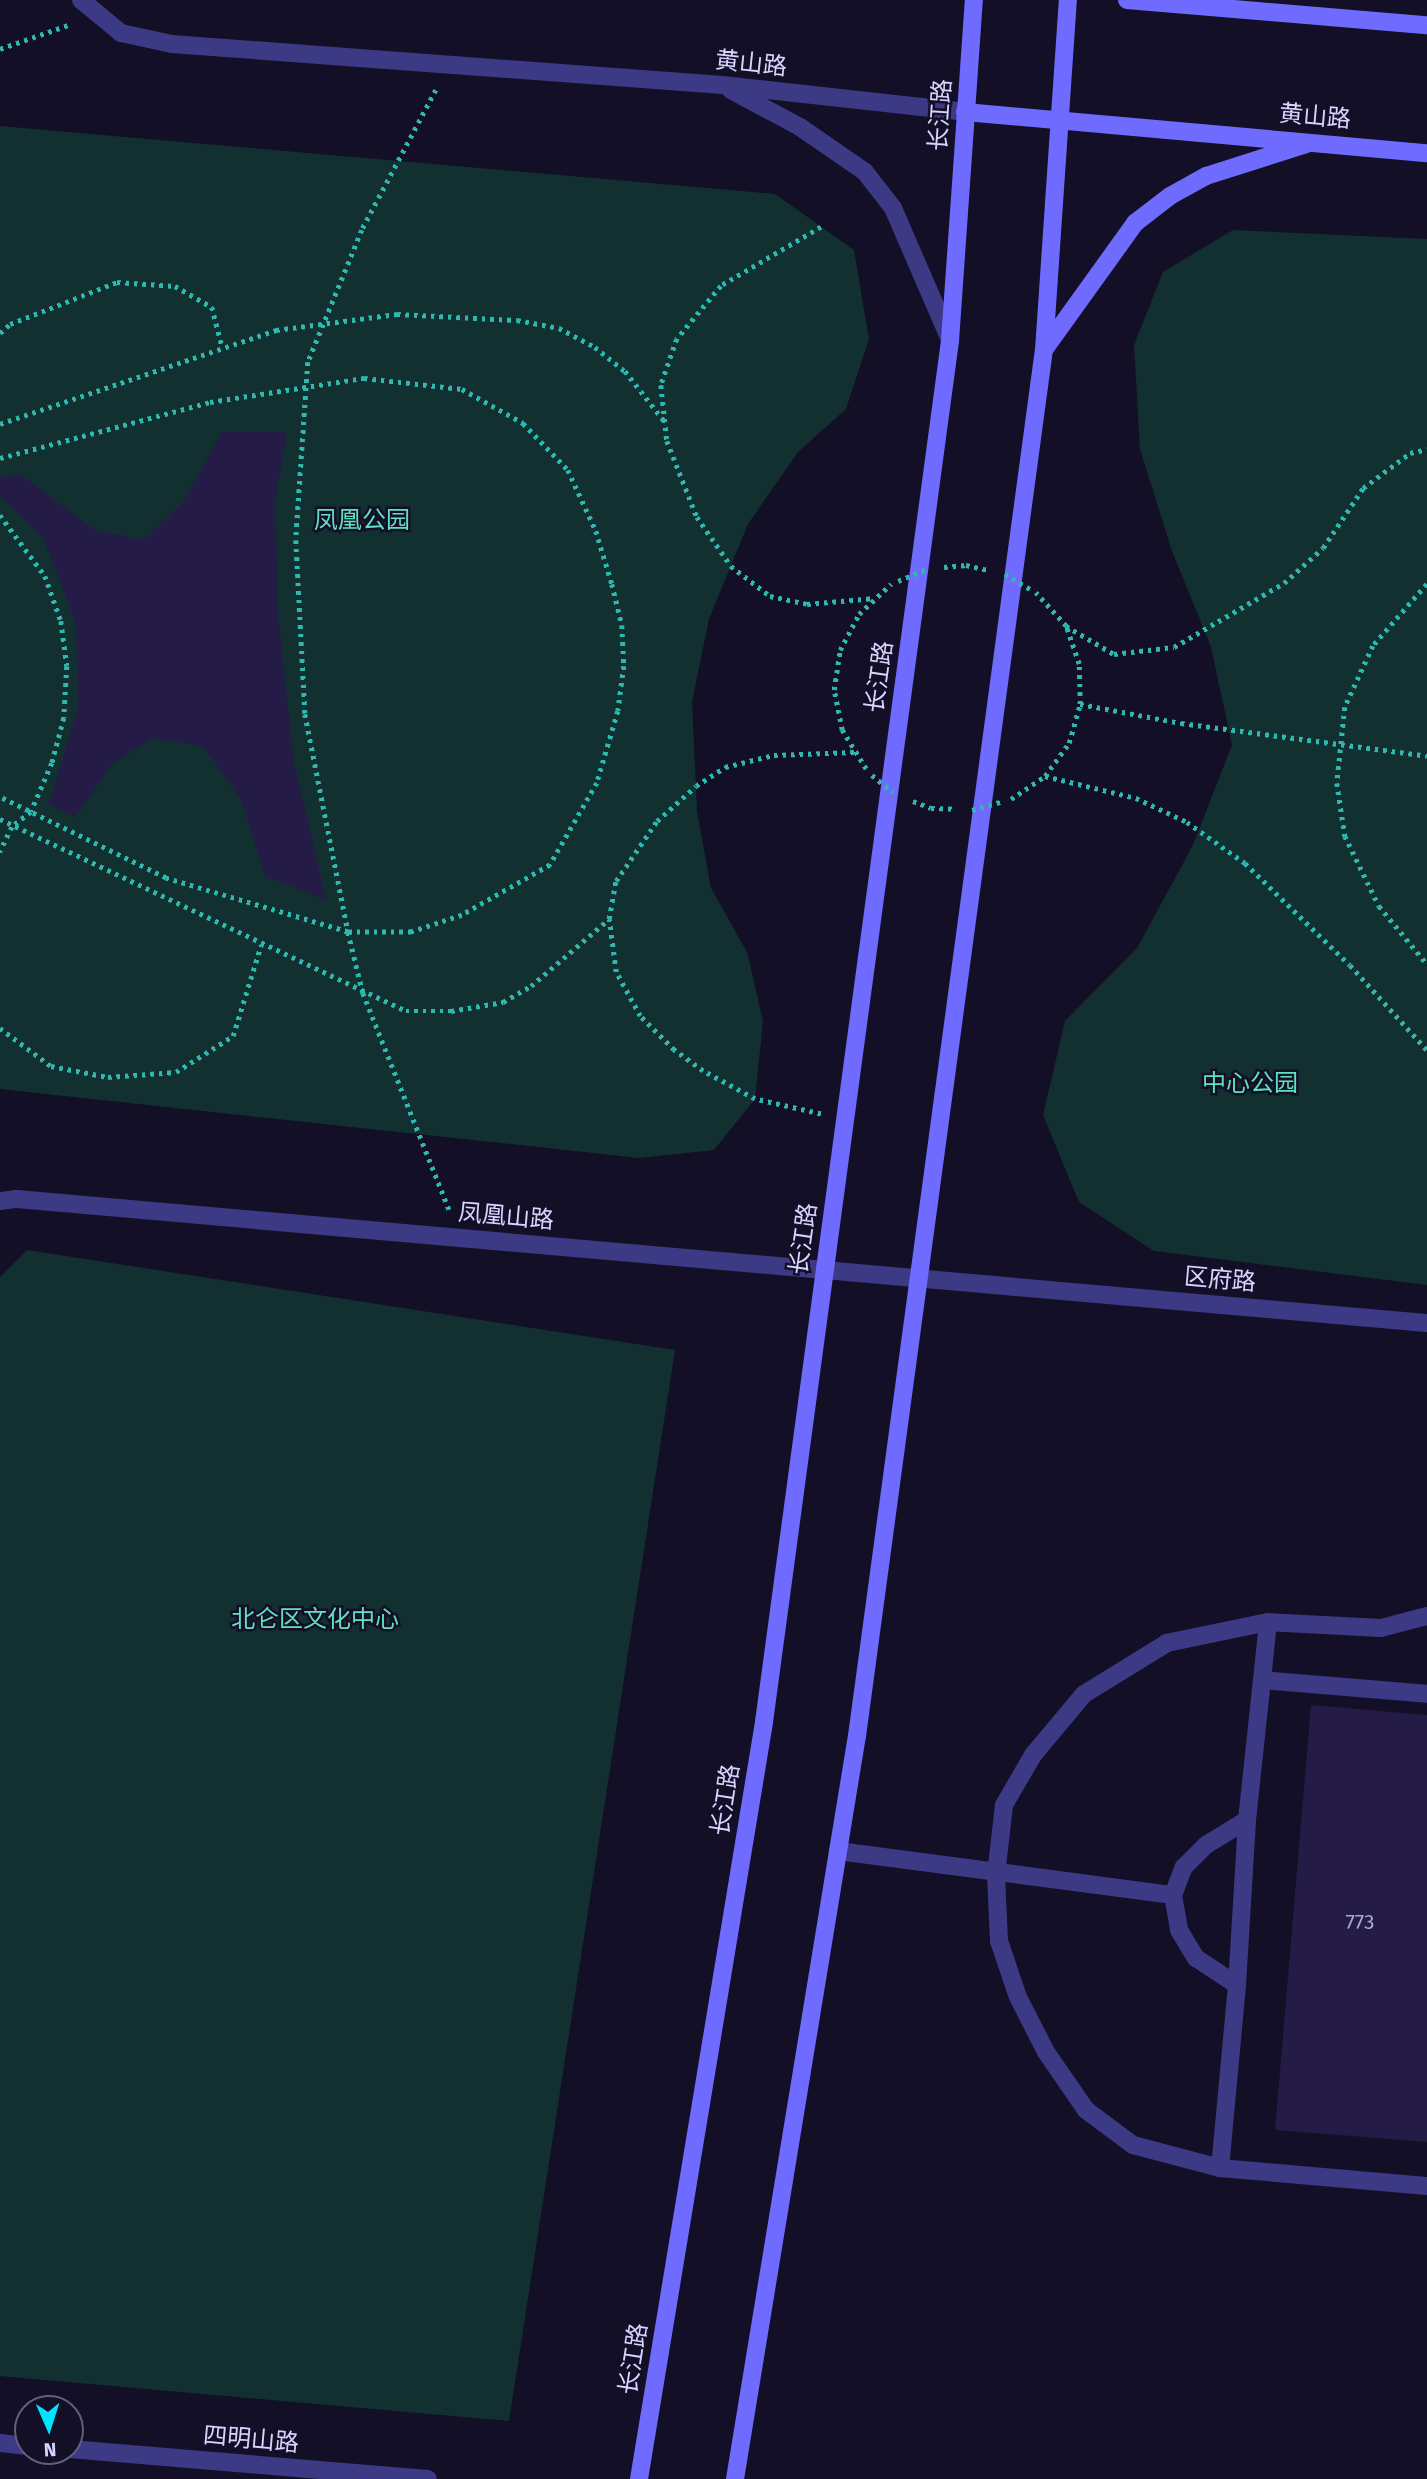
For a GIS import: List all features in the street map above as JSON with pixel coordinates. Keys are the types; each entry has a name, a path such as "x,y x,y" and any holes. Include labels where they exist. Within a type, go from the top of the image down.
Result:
{"main road":[{"name":"长江路","path":"639,2479 764,1722 950,341 974,0"},
{"path":"734,2479 838,1851 919,1278 1044,350 1068,0"},
{"path":"1128,0 1427,26"},
{"path":"1261,0 1282,13"},
{"name":"黄山路","path":"965,112 1427,153"},
{"path":"1044,350 1135,223 1170,195 1206,176 1315,142"}],"street":[{"name":"黄山路","path":"81,0 121,33 172,44 722,85 965,112"},
{"path":"722,85 800,127 865,172 893,208 919,259 950,341"},
{"name":"凤凰山路","path":"0,1201 17,1199 1008,1286"},
{"name":"区府路","path":"1008,1286 1427,1323"},
{"path":"1427,1616 1381,1628 1268,1622 1167,1643 1084,1694 1033,1755 1004,1805 996,1875 999,1941 1018,1997 1046,2052 1086,2110 1133,2145 1220,2168 1427,2186"},
{"path":"1220,2168 1237,1985 1247,1820 1268,1622"},
{"path":"1262,1680 1427,1694"},
{"path":"1237,1985 1196,1958 1180,1930 1173,1895 1184,1867 1198,1852 1247,1820"},
{"path":"838,1851 996,1875 1173,1895"},
{"name":"四明山路","path":"84,2450 428,2479"}],"path":[{"path":"0,49 96,15"},
{"path":"448,65 362,230 324,322 303,388 296,540 305,714 348,932 363,993 462,1238"},
{"path":"821,227 721,286 677,339 661,385 667,441 697,517 731,566 770,596 807,604 875,598"},
{"path":"0,333 10,324 117,282 175,286 212,307 222,346"},
{"path":"0,424 222,346 276,330 397,314 517,320 559,328 595,347 625,371 665,422"},
{"path":"0,458 210,402 364,378 462,390 523,423 568,470 596,531 622,625 624,666 618,711 600,771 550,865 449,919 411,932 348,932 166,878 0,797"},
{"path":"1066,626 1079,664 1080,704 1069,743 1045,776 1011,799 982,807 931,808 893,792 862,766 842,730 834,690 840,650 859,614 888,585 926,569 966,565 1006,574 1032,590 1066,626 1114,654 1174,647 1284,583 1323,548 1363,488 1410,453 1427,449"},
{"path":"0,514 45,576 61,621 67,666 64,718 31,812 12,827 0,852"},
{"path":"1427,584 1373,646 1345,707 1338,783 1345,836 1379,906 1427,964"},
{"path":"1080,704 1181,723 1341,741 1427,756"},
{"path":"845,1120 755,1099 703,1072 674,1050 640,1016 616,972 609,919 616,881 657,821 696,786 725,767 774,755 854,751"},
{"path":"1045,776 1136,799 1187,822 1245,863 1350,965 1427,1050"},
{"path":"0,819 261,945 406,1011 451,1011 503,1002 531,986 609,919"},
{"path":"0,1028 51,1066 108,1077 176,1072 233,1036 261,945"}],"green space":[{"name":"凤凰公园","path":"0,126 775,194 854,250 869,339 846,409 798,452 748,524 709,619 692,702 697,811 711,888 747,952 763,1021 755,1099 714,1150 639,1158 0,1089"},
{"name":"中心公园","path":"1233,230 1427,239 1427,1285 1154,1251 1079,1202 1043,1115 1065,1021 1137,948 1193,845 1232,745 1211,647 1172,551 1140,449 1134,345 1163,272"},
{"name":"北仑区文化中心","path":"27,1250 675,1350 509,2421 0,2376 0,1277"}],"building":[{"path":"222,432 287,432 275,502 278,612 293,757 326,900 265,876 241,799 203,746 152,738 113,763 75,817 49,804 78,708 76,624 43,537 0,496 0,477 19,474 95,530 144,540 183,502"},
{"path":"1311,1705 1427,1715 1427,2142 1275,2130"}]}
